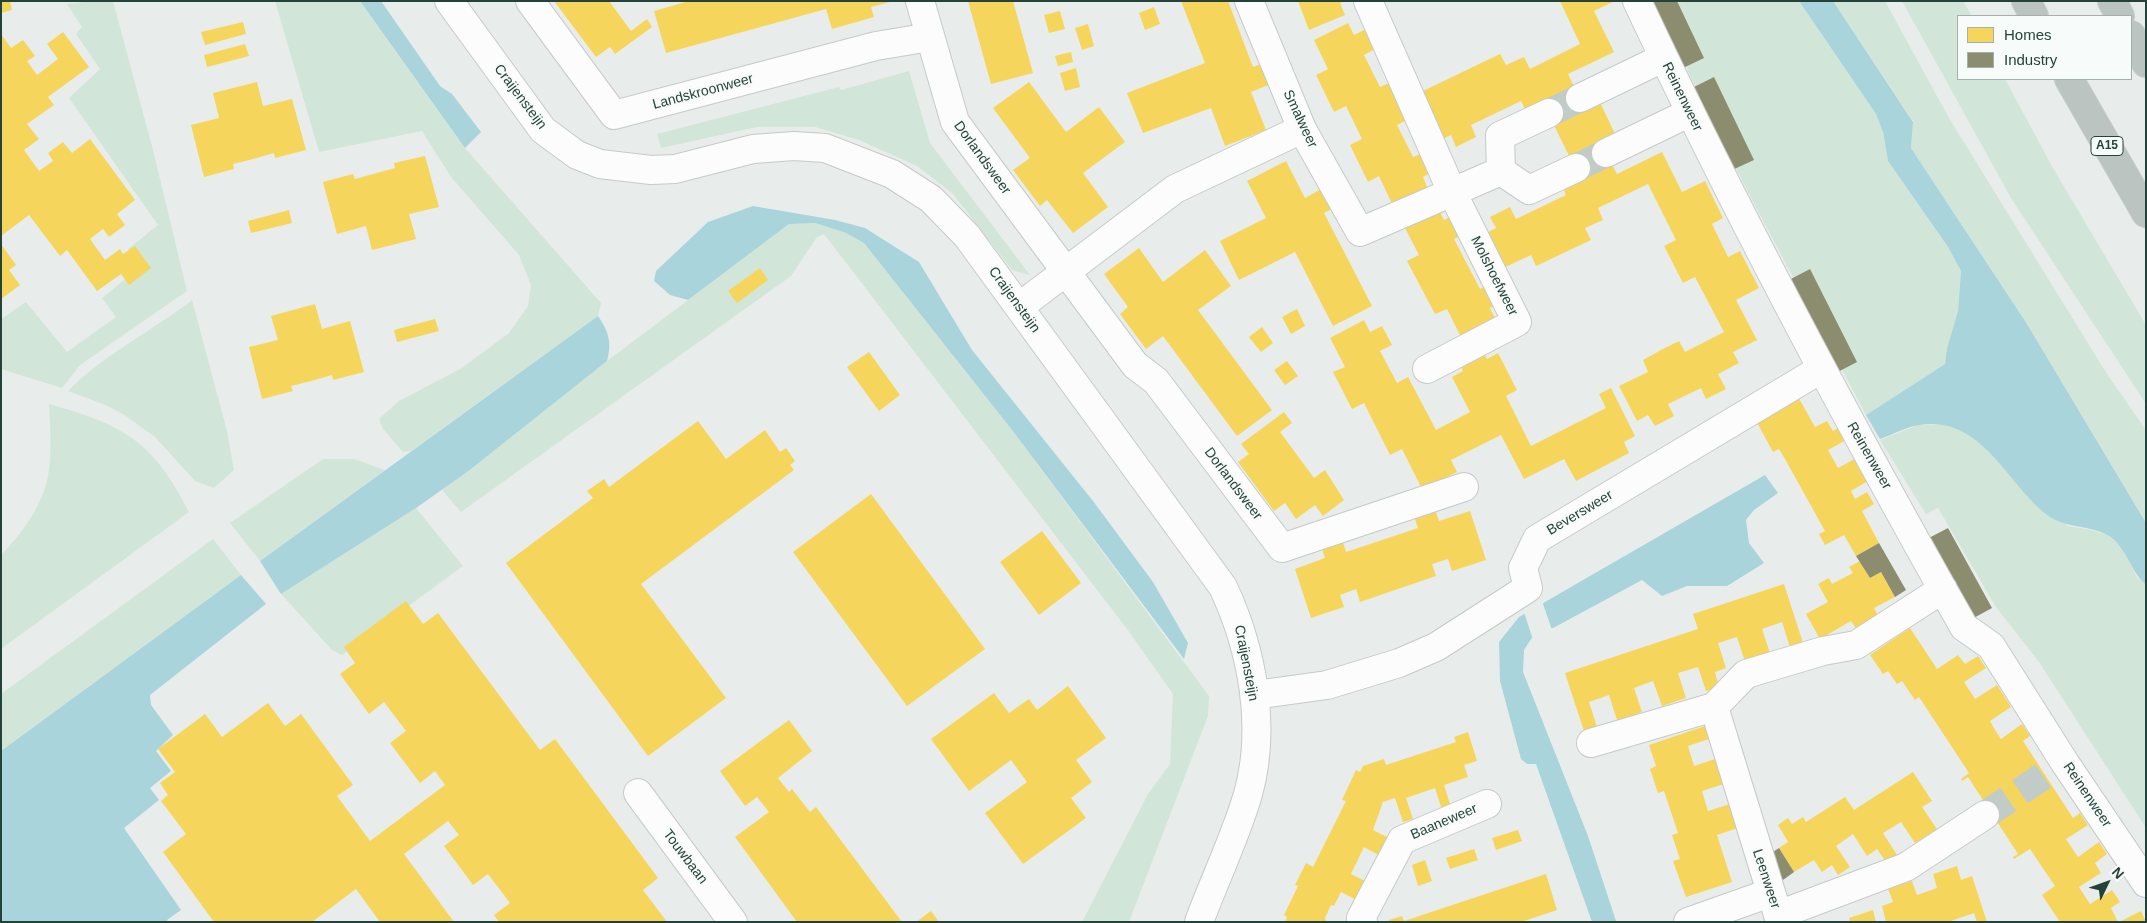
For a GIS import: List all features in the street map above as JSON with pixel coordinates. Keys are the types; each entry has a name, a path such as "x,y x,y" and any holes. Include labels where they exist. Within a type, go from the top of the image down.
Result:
{"highway":[{"path":"2026,1 2033,15"},
{"path":"2112,1 2119,15"},
{"path":"2132,38 2146,63"},
{"name":"A15","path":"2070,80 2146,213"}],"street":[{"name":"Craijensteijn","path":"449,1 543,130 577,155 600,164 651,170 675,169 754,149 794,146 825,148 892,174 930,199 967,236 1222,587 1235,614 1245,645 1255,695 1255,750 1248,794 1199,922"},
{"name":"Landskroonweer","path":"530,1 614,114 876,46 930,37"},
{"name":"Dorlandsweer","path":"920,1 955,122 1135,365 1156,381 1282,548 1464,487"},
{"name":"Smalweer","path":"1249,1 1302,129 1360,232 1452,192"},
{"name":"Molshoefweer","path":"1368,1 1452,192 1517,322 1427,369"},
{"name":"Reinenweer","path":"1637,1 1689,113 1821,369 1964,627 1991,646 2056,768 2146,883"},
{"path":"1580,98 1663,58"},
{"path":"1501,170 1500,136 1549,113"},
{"path":"1606,153 1689,113"},
{"path":"1019,307 1175,189 1302,129"},
{"path":"1501,170 1529,190 1576,168"},
{"path":"1452,192 1501,170"},
{"name":"Beversweer","path":"1255,695 1327,685 1399,663 1436,647 1528,588 1523,568 1537,539 1821,369"},
{"path":"1591,743 1714,707 1746,674 1823,651 1856,645 1943,590"},
{"name":"Leenweer","path":"1714,707 1776,910 1906,868 1986,815"},
{"name":"Touwbaan","path":"638,793 733,922"},
{"name":"Baaneweer","path":"1363,922 1362,918 1402,840 1488,804"},
{"path":"1688,922 1776,910"}],"green space":[{"path":"113,1 153,150 187,291 80,365 62,388 1,369 1,319 26,302 67,352 116,317 102,298 140,267 128,249 158,225 69,98 100,69 76,34 82,27 67,4"},
{"path":"275,1 360,1 465,148 601,303 598,316 411,451 403,452 383,429 379,419 399,401 462,368 509,333 528,306 531,285 519,255 451,177 422,131 319,152"},
{"path":"1675,1 1799,1 1876,114 1883,132 1888,161 1948,247 1961,271 1958,311 1947,348 1945,364 1866,415 1750,196 1688,72"},
{"path":"1833,1 1885,1 1949,118 2107,374 2146,430 2146,523 2027,324 1911,148 1913,121"},
{"path":"1902,1 1963,1 1971,15 1957,15 1957,80 2006,80 2053,168 2146,325 2146,404 2011,198"},
{"path":"909,71 930,143 1030,275 1012,270 953,194 917,166 859,140 815,127 757,127 661,148 657,134 839,87 841,90"},
{"path":"814,223 846,233 864,243 1012,430 1209,696 1208,716 1129,922 1082,922 1148,794 1170,764 1173,694 1127,629 824,234 817,237 791,276 461,512 442,490 607,361 789,224"},
{"path":"192,300 227,431 234,470 214,488 195,481 155,437 123,414 103,404 68,391 112,354"},
{"path":"49,404 97,420 134,439 149,452 162,468 189,512 1,649 1,555 28,522 43,494 48,475 50,455"},
{"path":"1949,424 1971,435 2068,526 2107,535 2123,548 2136,576 2146,585 2146,828 2039,662 1996,607 1938,508 1926,514 1880,440 1918,425"},
{"path":"323,459 354,459 385,470 260,561 230,523"},
{"path":"416,508 463,566 342,655 332,650 281,594"},
{"path":"213,539 241,575 1,751 1,694"}],"water":[{"path":"360,1 381,1 440,86 452,94 481,132 465,148"},
{"path":"1799,1 1833,1 1913,122 1911,148 2027,324 2146,523 2146,585 2114,540 2092,529 2053,519 2031,500 1990,453 1976,440 1959,430 1941,425 1919,425 1880,439 1866,415 1945,364 1947,348 1958,311 1961,271 1948,247 1888,161 1883,132 1876,114"},
{"path":"753,206 835,220 865,228 919,262 972,350 1093,501 1153,582 1188,643 1184,659 1012,430 864,243 846,233 815,223 789,224 688,300 670,295 654,281 656,271 708,222"},
{"path":"598,316 605,327 609,343 607,361 467,472 416,508 281,594 260,561"},
{"path":"1765,475 1778,493 1754,510 1746,520 1749,543 1764,563 1727,586 1687,586 1662,596 1642,580 1555,627 1533,636 1524,650 1523,672 1588,836 1616,921 1592,922 1536,764 1527,764 1521,759 1500,681 1499,642 1519,617"},
{"path":"241,575 266,604 150,695 151,705 173,735 156,751 171,771 150,788 159,800 124,828 181,910 167,920 168,922 1,922 1,751"}],"pier":[{"path":"1542,601 1552,630 1533,640 1524,612"}],"building: Homes":[{"path":"1,1 10,1 12,10 1,13"},
{"path":"554,1 609,1 631,31 647,19 652,27 615,54 610,47 596,57"},
{"path":"689,1 890,2 871,7 874,17 832,29 826,9 666,53 654,11"},
{"path":"968,1 1013,1 1033,73 991,84"},
{"path":"1181,1 1228,1 1253,67 1263,63 1271,84 1251,92 1266,130 1225,146 1211,108 1143,133 1127,93 1205,63"},
{"path":"1298,1 1345,1 1340,3 1345,15 1309,30"},
{"path":"1560,1 1615,1 1594,11 1614,52 1568,74 1583,105 1598,98 1616,136 1601,143 1617,174 1662,152 1682,192 1705,181 1723,218 1712,224 1728,257 1740,251 1759,288 1736,300 1757,340 1733,352 1739,363 1718,374 1726,389 1706,399 1701,388 1668,404 1674,416 1655,426 1648,415 1637,421 1619,386 1648,372 1643,360 1661,350 1679,341 1685,352 1724,332 1695,277 1683,283 1664,246 1676,240 1648,184 1598,208 1603,220 1585,228 1591,240 1536,266 1531,255 1501,269 1484,234 1496,228 1490,217 1510,207 1516,219 1566,195 1561,183 1570,158 1552,121 1527,113 1521,101 1471,125 1476,137 1456,147 1451,135 1439,141 1422,106 1428,103 1423,91 1500,54 1506,65 1524,57 1530,69 1580,44"},
{"path":"1154,7 1160,24 1145,30 1139,13"},
{"path":"1060,11 1065,29 1049,33 1044,15"},
{"path":"243,22 246,34 205,45 201,32"},
{"path":"1348,23 1354,35 1366,29 1375,49 1364,55 1380,87 1391,82 1409,119 1397,125 1413,157 1425,152 1434,171 1423,177 1428,189 1393,206 1379,176 1368,182 1350,145 1362,139 1346,106 1334,112 1316,75 1328,69 1314,40"},
{"path":"1088,24 1094,46 1082,50 1075,28"},
{"path":"63,32 89,67 48,97 54,105 27,124 39,139 24,150 39,171 53,161 48,153 63,142 72,153 90,139 135,200 117,214 125,225 109,237 103,229 90,239 105,260 120,249 123,254 135,246 151,268 129,285 121,274 97,291 67,250 60,256 29,215 1,236 1,34 11,48 23,40 35,56 27,61 37,75 58,59 47,44"},
{"path":"245,44 249,56 207,67 204,55"},
{"path":"1071,52 1073,62 1058,66 1055,56"},
{"path":"1076,68 1080,87 1065,91 1060,73"},
{"path":"257,82 263,106 292,99 306,150 275,158 274,153 233,164 234,169 204,177 191,125 219,118 213,93"},
{"path":"1029,82 1066,132 1099,107 1125,142 1083,173 1108,207 1073,233 1047,200 1040,206 1013,170 1030,158 993,108"},
{"path":"425,156 439,207 409,214 416,239 372,250 366,226 337,234 323,182 353,174 355,179 395,168 394,163"},
{"path":"1286,161 1305,198 1323,188 1334,208 1324,213 1372,306 1333,326 1295,252 1239,280 1220,241 1266,218 1247,181"},
{"path":"1438,208 1444,220 1456,214 1466,233 1454,239 1480,289 1491,283 1502,302 1490,308 1496,320 1461,337 1447,309 1435,314 1407,261 1419,255 1404,226"},
{"path":"289,210 292,223 251,233 248,221"},
{"path":"1,244 16,265 9,270 20,285 1,299"},
{"path":"1139,248 1163,282 1205,250 1231,286 1198,310 1272,410 1237,436 1163,336 1146,349 1120,314 1128,307 1104,274"},
{"path":"760,268 768,280 737,303 728,291"},
{"path":"315,304 322,329 350,321 364,372 333,380 332,375 291,386 293,391 262,399 249,347 278,340 271,316"},
{"path":"1297,309 1305,326 1291,334 1282,317"},
{"path":"435,319 439,331 397,342 394,330"},
{"path":"1364,320 1370,332 1382,326 1392,345 1380,351 1397,383 1408,377 1436,430 1470,412 1452,377 1463,371 1457,358 1480,347 1487,359 1498,353 1517,390 1506,396 1531,446 1606,408 1599,394 1611,388 1635,436 1624,442 1629,453 1576,481 1564,459 1524,479 1501,435 1451,460 1457,472 1422,489 1402,449 1390,455 1364,403 1352,409 1333,372 1345,367 1330,338"},
{"path":"1262,327 1273,343 1261,352 1249,337"},
{"path":"869,352 900,395 879,411 847,367"},
{"path":"1287,361 1298,376 1285,385 1274,370"},
{"path":"1797,395 1815,427 1827,421 1833,431 1843,425 1850,438 1828,450 1838,468 1860,456 1873,478 1851,491 1855,499 1867,492 1874,504 1862,511 1879,543 1856,556 1844,535 1825,545 1819,534 1825,531 1785,459 1779,449 1773,452 1755,419"},
{"path":"1284,412 1292,423 1280,432 1314,478 1325,470 1344,500 1323,516 1315,505 1296,519 1285,503 1274,511 1238,462 1249,454 1241,444"},
{"path":"698,421 726,459 765,430 780,452 786,448 795,461 790,465 794,470 641,584 726,698 648,756 506,563 593,498 587,491 604,479 609,487"},
{"path":"871,494 985,649 907,706 793,552"},
{"path":"1435,509 1439,521 1470,511 1486,560 1452,571 1448,559 1432,564 1436,576 1360,602 1356,589 1340,595 1344,607 1311,618 1295,569 1325,558 1321,546 1342,539 1346,552 1418,528 1414,516"},
{"path":"1042,531 1081,583 1039,615 1000,562"},
{"path":"1860,561 1870,578 1881,572 1895,597 1874,608 1881,621 1859,633 1851,621 1820,639 1806,614 1828,602 1818,584 1829,578 1832,584 1853,573 1849,567"},
{"path":"1784,584 1803,643 1790,647 1782,622 1762,629 1770,653 1745,662 1737,637 1718,643 1726,668 1715,672 1719,687 1706,691 1698,667 1678,673 1686,698 1662,706 1653,681 1634,688 1642,712 1617,720 1609,695 1589,702 1597,727 1584,731 1565,673 1698,629 1693,614"},
{"path":"406,601 423,624 438,613 540,750 555,739 658,878 643,890 667,922 499,922 494,915 510,903 488,874 473,885 444,846 459,835 448,821 404,854 454,922 380,922 356,889 312,922 214,922 163,852 186,834 161,801 168,795 160,783 175,772 158,749 205,714 222,737 268,703 285,726 301,714 353,785 337,796 370,841 445,785 435,771 420,783 390,743 406,731 384,702 369,714 340,674 355,663 344,647"},
{"path":"1910,628 1937,669 1958,655 1965,664 1978,656 1986,668 1964,682 1975,699 1997,685 2011,707 1990,721 1995,730 2001,739 2022,724 2030,736 2023,741 2073,818 2080,813 2088,825 2066,839 2078,857 2099,842 2107,854 2095,863 2101,873 2079,887 2090,904 2112,890 2120,902 2111,908 2118,922 2060,922 2042,895 2055,886 2030,849 2014,859 2013,857 2018,854 1968,777 1962,781 1961,779 1969,773 1919,697 1915,700 1902,681 1897,684 1888,671 1883,674 1870,655"},
{"path":"1068,686 1106,738 1076,760 1092,782 1071,798 1086,818 1023,864 985,813 1027,782 1011,760 969,791 931,739 994,693 1009,713 1029,699 1037,710"},
{"path":"789,720 812,751 778,778 789,792 792,789 810,812 816,807 902,922 797,922 735,837 769,812 757,797 745,806 720,771"},
{"path":"1708,725 1712,738 1688,746 1694,766 1718,758 1727,783 1702,791 1708,811 1733,803 1741,827 1717,835 1732,882 1686,897 1673,861 1680,859 1672,835 1678,833 1664,791 1658,793 1650,769 1656,766 1649,745"},
{"path":"1468,732 1477,761 1464,765 1468,777 1444,785 1451,807 1442,810 1435,788 1406,798 1413,819 1403,822 1395,798 1383,802 1373,830 1393,840 1384,858 1364,847 1351,874 1371,884 1362,903 1341,892 1334,906 1331,905 1325,918 1326,922 1285,922 1287,917 1284,915 1298,886 1295,885 1306,863 1313,867 1346,801 1342,800 1356,770 1360,772 1363,766 1384,759 1386,765 1456,742 1454,737"},
{"path":"1913,772 1932,801 1922,807 1937,829 1915,843 1901,822 1883,833 1897,855 1886,862 1877,849 1867,856 1853,834 1836,846 1850,867 1838,875 1832,865 1822,872 1814,860 1794,872 1779,848 1788,842 1778,825 1788,818 1792,824 1803,817 1806,822 1845,797 1854,810"},
{"path":"1518,830 1522,841 1496,850 1492,838"},
{"path":"1474,849 1478,860 1450,869 1446,858"},
{"path":"1425,860 1432,881 1418,886 1412,865"},
{"path":"1957,866 1961,880 1972,876 1987,922 1977,922 1974,913 1948,922 1886,922 1882,906 1893,902 1888,889 1912,881 1917,895 1937,888 1933,874"},
{"path":"1546,874 1557,910 1521,922 1389,922 1389,920 1402,916 1404,921"},
{"path":"1873,910 1876,922 1850,922 1849,918"},
{"path":"931,911 939,922 916,922"},
{"path":"2141,911 2146,922 2119,922"}],"building: Industry":[{"path":"1648,1 1677,1 1704,58 1681,69"},
{"path":"1714,77 1754,160 1730,171 1690,89"},
{"path":"1810,269 1857,362 1834,374 1787,281"},
{"path":"1948,528 1992,608 1970,620 1925,540"},
{"path":"1879,543 1906,590 1895,597 1881,572 1870,578 1856,556"},
{"path":"1779,848 1794,872 1783,880 1767,856"}],"tunnel":[{"path":"1549,113 1580,98"},
{"path":"1576,168 1606,153"},
{"path":"1985,815 2048,773"}]}
